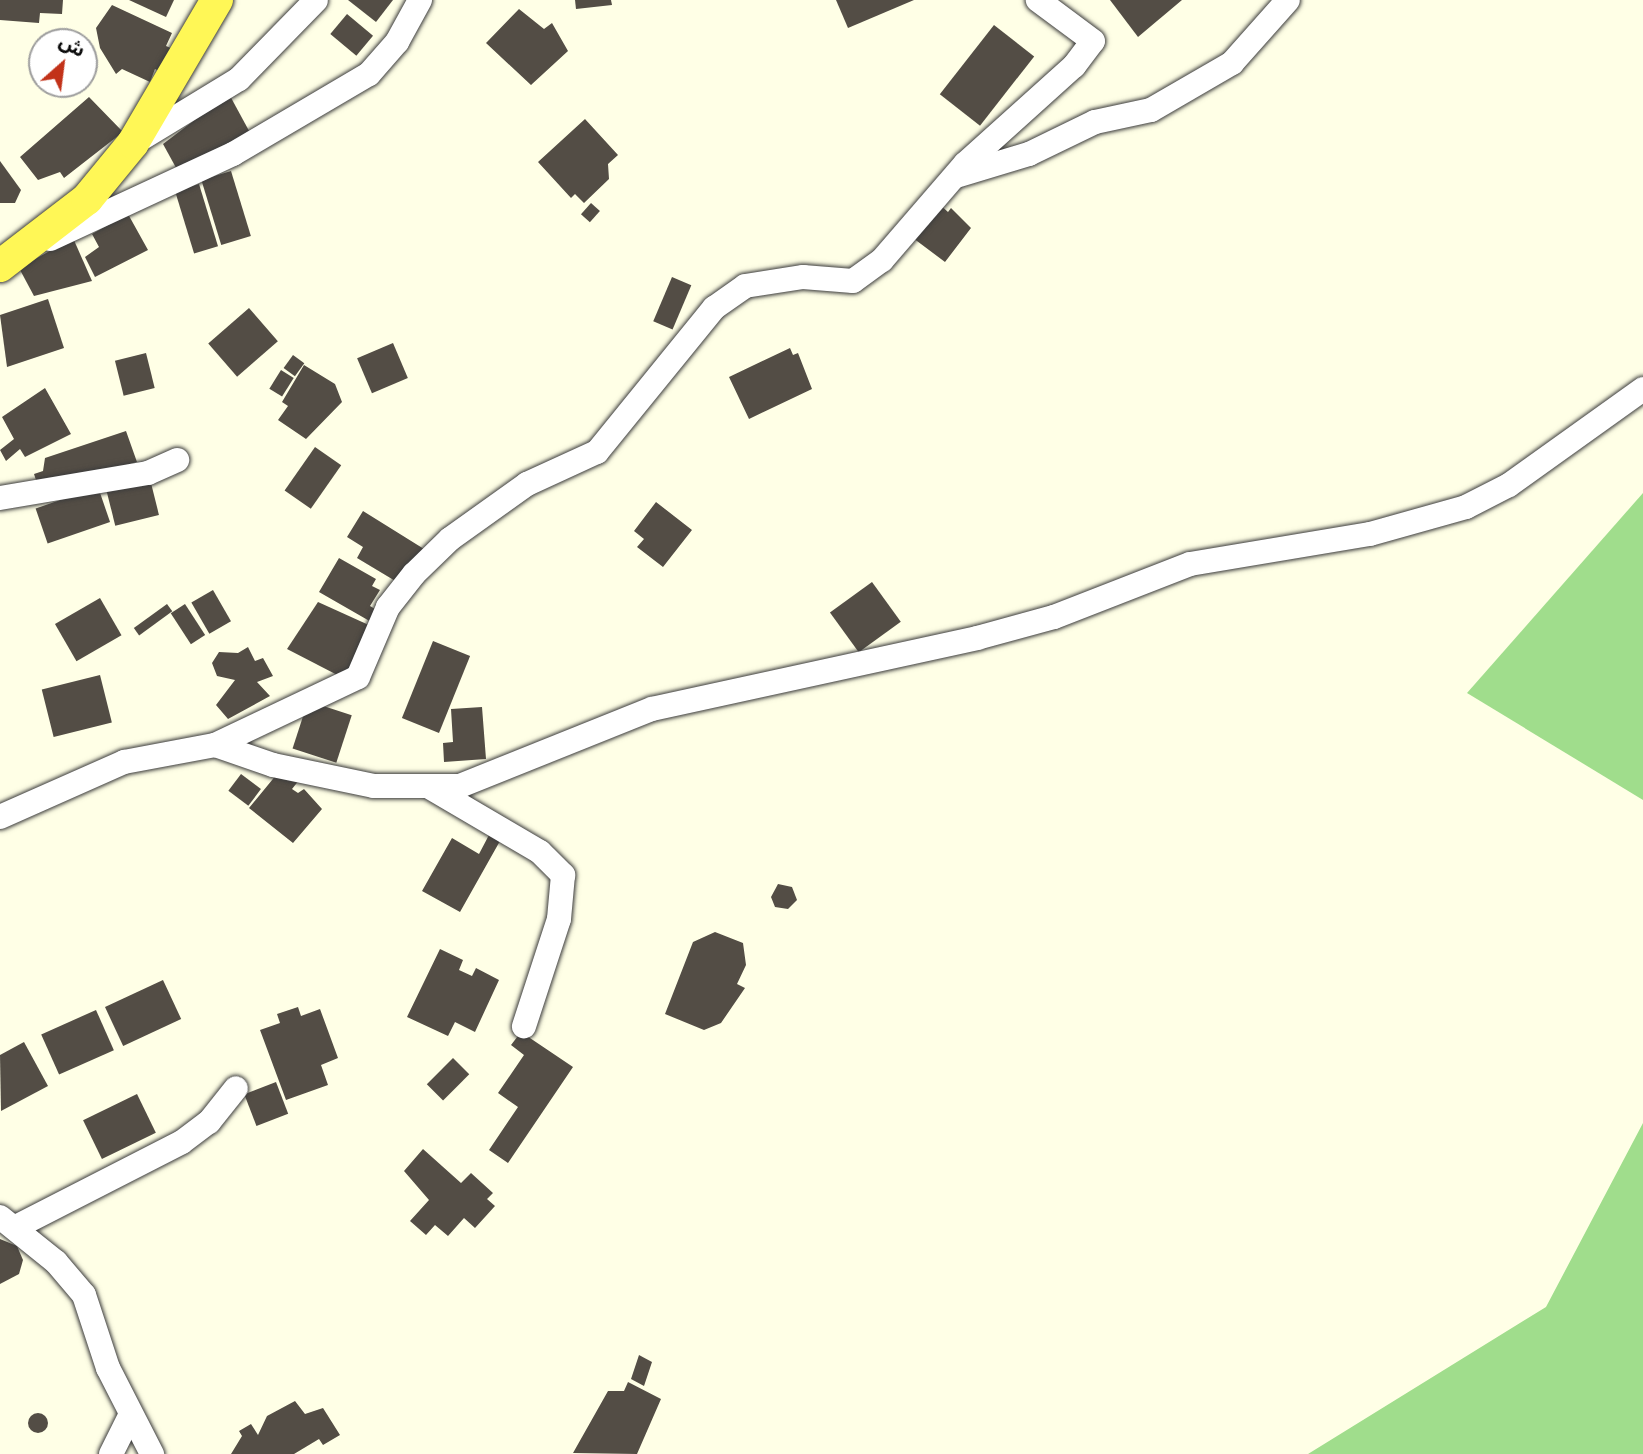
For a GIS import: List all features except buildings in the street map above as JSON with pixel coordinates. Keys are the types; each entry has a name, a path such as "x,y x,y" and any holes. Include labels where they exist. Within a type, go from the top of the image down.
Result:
{"main road":[{"path":"6,262 87,199 133,144 217,0"}],"street":[{"path":"133,144 239,79 316,0"},
{"path":"6,262 233,154 369,74 397,42 420,0"},
{"path":"0,817 124,762 215,745 358,677 388,607 414,574 450,539 527,484 597,452 714,308 745,286 803,277 853,281 882,260 955,176 1074,66 1093,41 1038,0"},
{"path":"955,176 1029,154 1095,122 1151,110 1232,63 1288,0"},
{"path":"215,745 274,765 363,784 431,788 460,786 506,771 652,709 977,638 1054,617 1190,564 1370,534 1466,507 1509,485 1643,389"},
{"path":"0,498 148,473 177,460"},
{"path":"431,788 540,852 563,875 559,919 524,1026"},
{"path":"152,1454 130,1416 91,1326 84,1295 8,1222 182,1142 236,1088"},
{"path":"111,1454 130,1416"}],"green space":[{"path":"1643,493 1643,800 1467,693"},
{"path":"1643,1123 1643,1454 1308,1454 1546,1307"}]}
